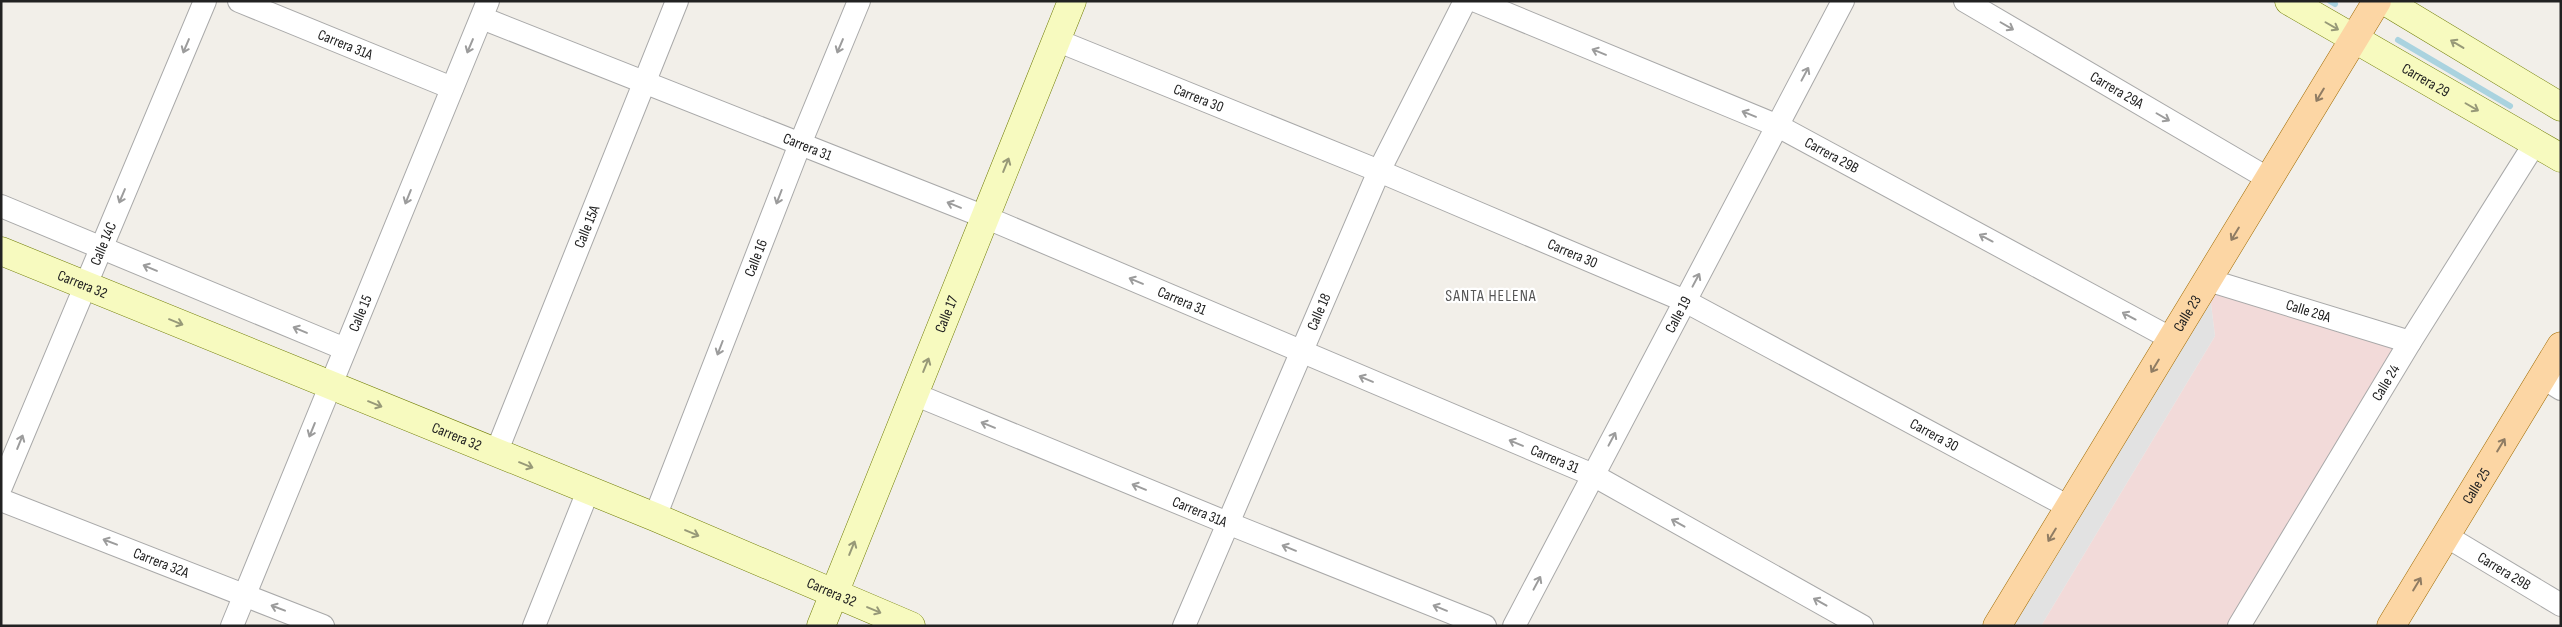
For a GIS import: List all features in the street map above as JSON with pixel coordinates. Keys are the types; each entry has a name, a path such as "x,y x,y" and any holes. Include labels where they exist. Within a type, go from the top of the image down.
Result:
{"main road":[{"name":"Calle 23","path":"1997,626 2377,1"},
{"name":"Calle 25","path":"2392,626 2446,536 2551,383 2561,346"}],"street":[{"name":"Calle 14C","path":"1,487 84,285 205,1"},
{"name":"Carrera 31A","path":"239,1 452,88"},
{"name":"Calle 15A","path":"496,453 677,1"},
{"name":"Calle 16","path":"655,518 800,144 859,1"},
{"name":"Calle 17","path":"821,626 1072,1"},
{"name":"Calle 18","path":"1184,626 1230,524 1379,171 1465,1"},
{"name":"Carrera 29B","path":"1476,1 1778,126 2172,338"},
{"name":"Calle 19","path":"1514,626 1843,1"},
{"name":"Carrera 29A","path":"1965,1 2269,179"},
{"name":"Carrera 29","path":"2290,1 2561,158"},
{"path":"2385,1 2560,105"},
{"name":"Calle 15","path":"232,626 485,10"},
{"name":"Carrera 31","path":"485,10 645,83 985,217 1593,475 1862,626"},
{"name":"Carrera 30","path":"1056,40 1379,171 1685,301 2069,507"},
{"name":"Calle 24","path":"2239,626 2410,342 2535,143"},
{"path":"1,206 345,349"},
{"name":"Carrera 32","path":"1,251 588,490 911,626"},
{"name":"Calle 29A","path":"2208,280 2410,342"},
{"name":"Carrera 31A","path":"914,394 1230,524 1486,626"},
{"path":"534,626 588,490"},
{"name":"Carrera 32A","path":"1,500 323,626"},
{"name":"Carrera 29B","path":"2446,536 2561,605"}],"shaded area":[{"path":"2208,280 2410,342 2239,626 2041,626 2215,336"},
{"path":"2208,280 2215,336 2041,626 1997,626"}],"waterway":[{"path":"2330,1 2335,4"},
{"path":"2398,40 2510,106"}],"district":[{"name":"SANTA HELENA","path":"1491,296"}]}
